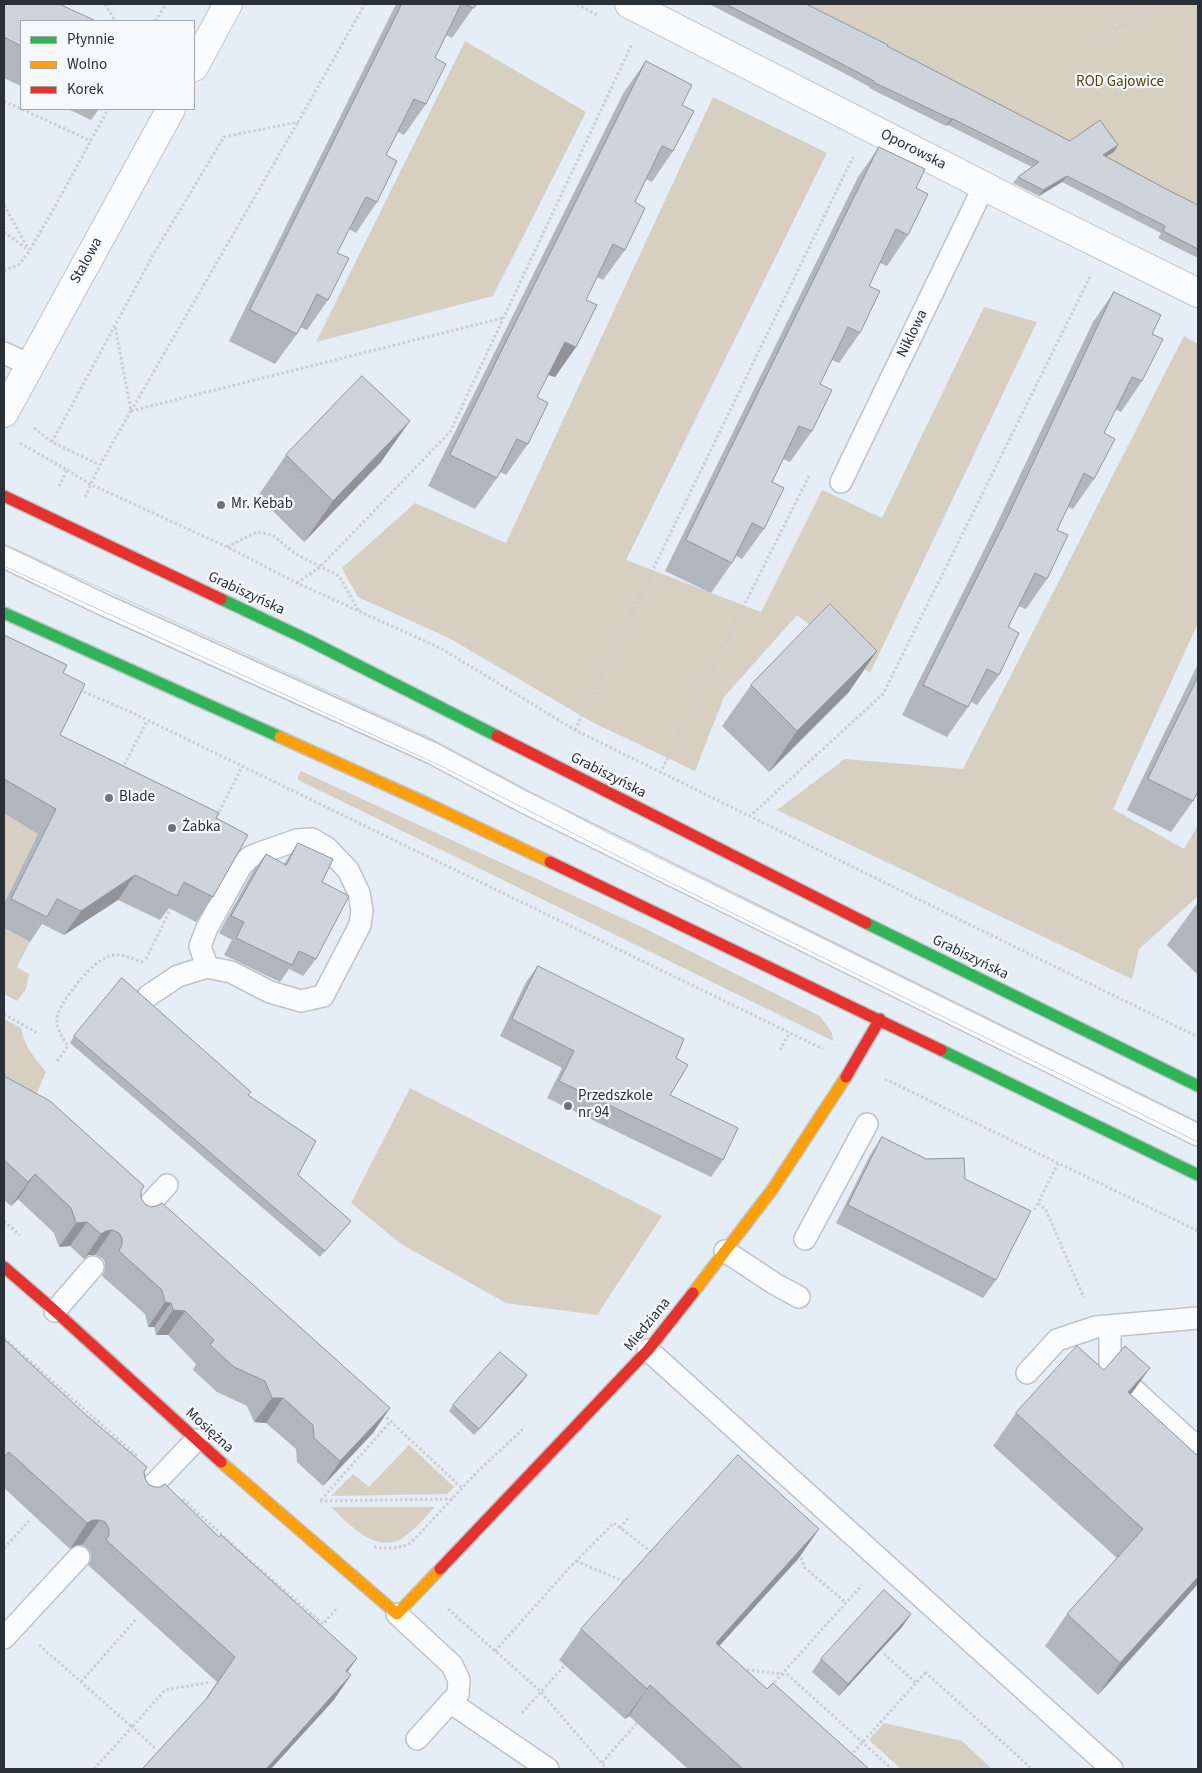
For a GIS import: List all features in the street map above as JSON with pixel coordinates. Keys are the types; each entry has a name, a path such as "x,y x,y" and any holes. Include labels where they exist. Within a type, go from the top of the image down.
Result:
{"main road":[{"name":"Grabiszyńska","path":"4,496 308,640 804,893 1198,1086"},
{"path":"4,613 426,803 880,1019 1198,1175"},
{"name":"Miedziana","path":"397,1614 648,1350 754,1215 845,1080 880,1019"},
{"name":"Mosiężna","path":"4,1267 196,1440 397,1614"}],"street":[{"path":"195,65 228,4"},
{"name":"Oporowska","path":"629,4 984,186 1198,293"},
{"name":"Stalowa","path":"4,413 170,110"}],"lane":[{"name":"Niklowa","path":"841,482 984,186"},
{"path":"4,354 30,365"},
{"path":"4,557 104,605 432,753 524,802 1198,1135"},
{"path":"148,996 178,976 207,967 231,972 270,992 301,1001 323,996 360,925 362,910 359,893 348,870 327,848 312,839 297,840 250,857 240,866 207,928 200,946 207,967"},
{"path":"805,1239 866,1124"},
{"path":"136,1220 167,1185"},
{"path":"726,1251 799,1298"},
{"path":"55,1311 93,1268"},
{"path":"1027,1373 1057,1340 1103,1327 1198,1318"},
{"path":"1103,1327 1110,1368 1198,1448"},
{"path":"648,1350 1112,1769"},
{"path":"139,1500 196,1440"},
{"path":"10,1631 79,1557"},
{"path":"397,1614 452,1665 460,1680 458,1694 417,1740"},
{"path":"450,1702 548,1769"}],"path":[{"path":"105,4 114,20"},
{"path":"156,20 166,4"},
{"path":"90,484 130,411 365,4"},
{"path":"1096,39 1160,4"},
{"path":"297,583 320,567 450,432 633,43"},
{"path":"4,101 20,108"},
{"path":"24,110 91,141"},
{"path":"4,271 20,264 30,250 107,110"},
{"path":"52,442 153,256 224,138 298,122"},
{"path":"575,730 856,151"},
{"path":"4,205 30,250"},
{"path":"4,232 30,250"},
{"path":"749,816 883,694 1091,275"},
{"path":"130,411 504,317"},
{"path":"115,326 130,411"},
{"path":"31,426 52,442 100,465"},
{"path":"28,447 90,484 227,547 360,613 442,649 575,730 660,773 1198,1037"},
{"path":"56,494 67,470"},
{"path":"660,773 811,472"},
{"path":"227,547 257,532 273,535 294,554 339,576 360,613"},
{"path":"78,690 132,712 147,721 829,1052"},
{"path":"121,770 147,721"},
{"path":"216,817 242,767"},
{"path":"57,1061 68,1046 59,1032 57,1015 74,988 89,969 108,956 118,955 144,963 174,902"},
{"path":"4,1014 38,1034"},
{"path":"780,1050 790,1032"},
{"path":"884,1078 1198,1231"},
{"path":"1034,1210 1058,1163"},
{"path":"1038,1204 1046,1210 1103,1327"},
{"path":"4,1221 26,1240"},
{"path":"369,1546 388,1549 399,1548 411,1543 463,1489 377,1409"},
{"path":"321,1501 391,1421"},
{"path":"322,1507 316,1501 453,1499"},
{"path":"620,1528 630,1516"},
{"path":"4,1548 29,1521"},
{"path":"495,1651 576,1561 614,1523 654,1555"},
{"path":"792,1547 800,1553 805,1568 845,1602"},
{"path":"576,1561 628,1584"},
{"path":"769,1688 883,1562"},
{"path":"323,1624 341,1604"},
{"path":"447,1609 541,1692 607,1769"},
{"path":"81,1682 137,1618"},
{"path":"10,1631 81,1682 156,1749"},
{"path":"884,1654 916,1683"},
{"path":"541,1692 565,1665"},
{"path":"739,1668 788,1676 892,1769"},
{"path":"844,1762 926,1672 1032,1769"},
{"path":"94,1769 165,1690 211,1682"},
{"path":"602,1763 637,1723"}],"green space":[{"name":"ROD Gajowice","path":"792,4 1198,4 1198,211"},
{"path":"465,41 586,112 493,296 316,342"},
{"path":"713,97 827,153 626,560 761,612 822,490 882,518 984,307 1037,322 870,673 797,615 724,697 695,771 592,722 449,638 358,597 342,568 415,503 506,543"},
{"path":"1184,336 1198,344 1198,623 1113,809 1184,849 1198,825 1198,896 1139,949 1132,979 777,810 845,759 963,769"},
{"path":"301,771 644,928 820,1016 832,1033 833,1041 298,780"},
{"path":"4,812 40,830 4,904"},
{"path":"4,928 30,942 17,967 29,974 26,989 17,1001 4,994"},
{"path":"4,1019 21,1028 27,1046 46,1072 35,1097 4,1080"},
{"path":"410,1088 662,1216 597,1315 506,1303 401,1244 351,1203"},
{"path":"409,1445 454,1487 447,1494 331,1496 353,1474 369,1487"},
{"path":"331,1507 435,1507 404,1537 394,1542 384,1543 364,1536"},
{"path":"884,1723 962,1741 992,1769 901,1769 869,1740"}],"building":[{"path":"4,4 59,4 94,20 20,20 20,45 4,37"},
{"path":"402,4 461,4 435,58 446,64 426,104 414,99 386,155 397,161 377,202 366,197 337,253 349,258 328,300 317,294 297,334 250,310"},
{"path":"465,4 476,4 474,8"},
{"path":"726,4 806,4 1070,141 1100,120 1118,145 1103,155 1198,205 1198,249 1163,231 1165,226 1067,176 1043,190 1018,177 1039,162 873,82"},
{"path":"646,61 692,85 682,105 694,111 673,151 662,146 635,202 645,208 625,250 613,244 586,300 597,305 576,347 565,342 537,397 548,403 528,444 517,439 497,478 450,455"},
{"path":"879,147 925,169 916,188 928,194 908,235 896,229 869,286 880,291 860,333 848,327 820,384 832,390 812,431 799,426 772,482 784,488 764,529 752,523 732,563 686,540"},
{"path":"1114,292 1161,315 1152,334 1163,339 1142,381 1132,377 1104,433 1115,439 1094,479 1084,473 1057,530 1068,535 1047,579 1035,573 1008,627 1019,633 999,675 987,669 968,707 923,685 1010,512"},
{"path":"362,376 410,421 333,501 286,455"},
{"path":"830,604 877,651 797,731 751,685"},
{"path":"4,635 67,665 63,673 85,684 60,735 219,813 216,818 248,835 213,897 184,882 177,896 135,875 81,911 57,899 47,917 11,899 56,809 4,779"},
{"path":"1198,677 1198,791 1193,801 1148,779"},
{"path":"298,843 333,859 322,882 349,896 316,959 299,951 292,965 236,938 244,922 231,916 266,854 286,865"},
{"path":"538,966 684,1039 676,1058 688,1065 670,1095 738,1128 723,1160 559,1081 574,1051 512,1019"},
{"path":"122,978 251,1092 248,1095 316,1141 298,1175 351,1221 325,1251 74,1036"},
{"path":"4,1076 50,1101 144,1186 141,1191 141,1198 145,1204 150,1207 162,1203 390,1408 340,1461 314,1438 313,1425 283,1398 272,1398 265,1381 234,1367 210,1345 214,1340 185,1311 173,1310 171,1303 165,1302 162,1290 119,1251 122,1238 119,1233 112,1230 101,1234 87,1222 76,1223 71,1208 35,1174 28,1182 4,1160"},
{"path":"882,1137 926,1159 964,1158 965,1179 1031,1211 996,1280 848,1205"},
{"path":"4,1339 86,1415 147,1467 144,1472 148,1484 160,1487 165,1484 219,1537 221,1535 357,1658 346,1671 351,1675 266,1769 142,1769 207,1698 235,1657 106,1540 109,1535 109,1529 105,1522 93,1520 87,1523 9,1452 4,1457"},
{"path":"1077,1346 1104,1370 1125,1346 1150,1368 1128,1392 1198,1456 1198,1577 1120,1663 1067,1614 1143,1529 1016,1413"},
{"path":"500,1352 527,1375 479,1429 453,1405"},
{"path":"738,1455 819,1529 716,1643 767,1689 773,1683 869,1769 743,1769 650,1685 647,1689 581,1629"},
{"path":"884,1590 911,1614 848,1684 821,1659"}],"tram line":[{"path":"4,544 426,736 608,833 1198,1123"},
{"path":"4,566 441,766 657,876 1198,1142"}],"traffic: fast":[{"path":"221,599 308,640 497,736"},
{"path":"4,613 280,737"},
{"path":"866,923 1198,1086"},
{"path":"941,1050 1198,1175"}],"traffic: slow":[{"path":"280,737 550,862"},
{"path":"693,1293 772,1190 846,1077"},
{"path":"221,1462 397,1614 440,1569"}],"traffic: jam":[{"path":"4,496 221,599"},
{"path":"497,736 866,923"},
{"path":"550,862 941,1050"},
{"path":"846,1077 880,1019"},
{"path":"4,1267 221,1462"},
{"path":"440,1569 648,1350 693,1293"}],"place":[{"name":"Mr. Kebab","path":"221,505"},
{"name":"Blade","path":"109,798"},
{"name":"Żabka","path":"172,828"},
{"name":"Przedszkole nr 94","path":"568,1106"}]}
